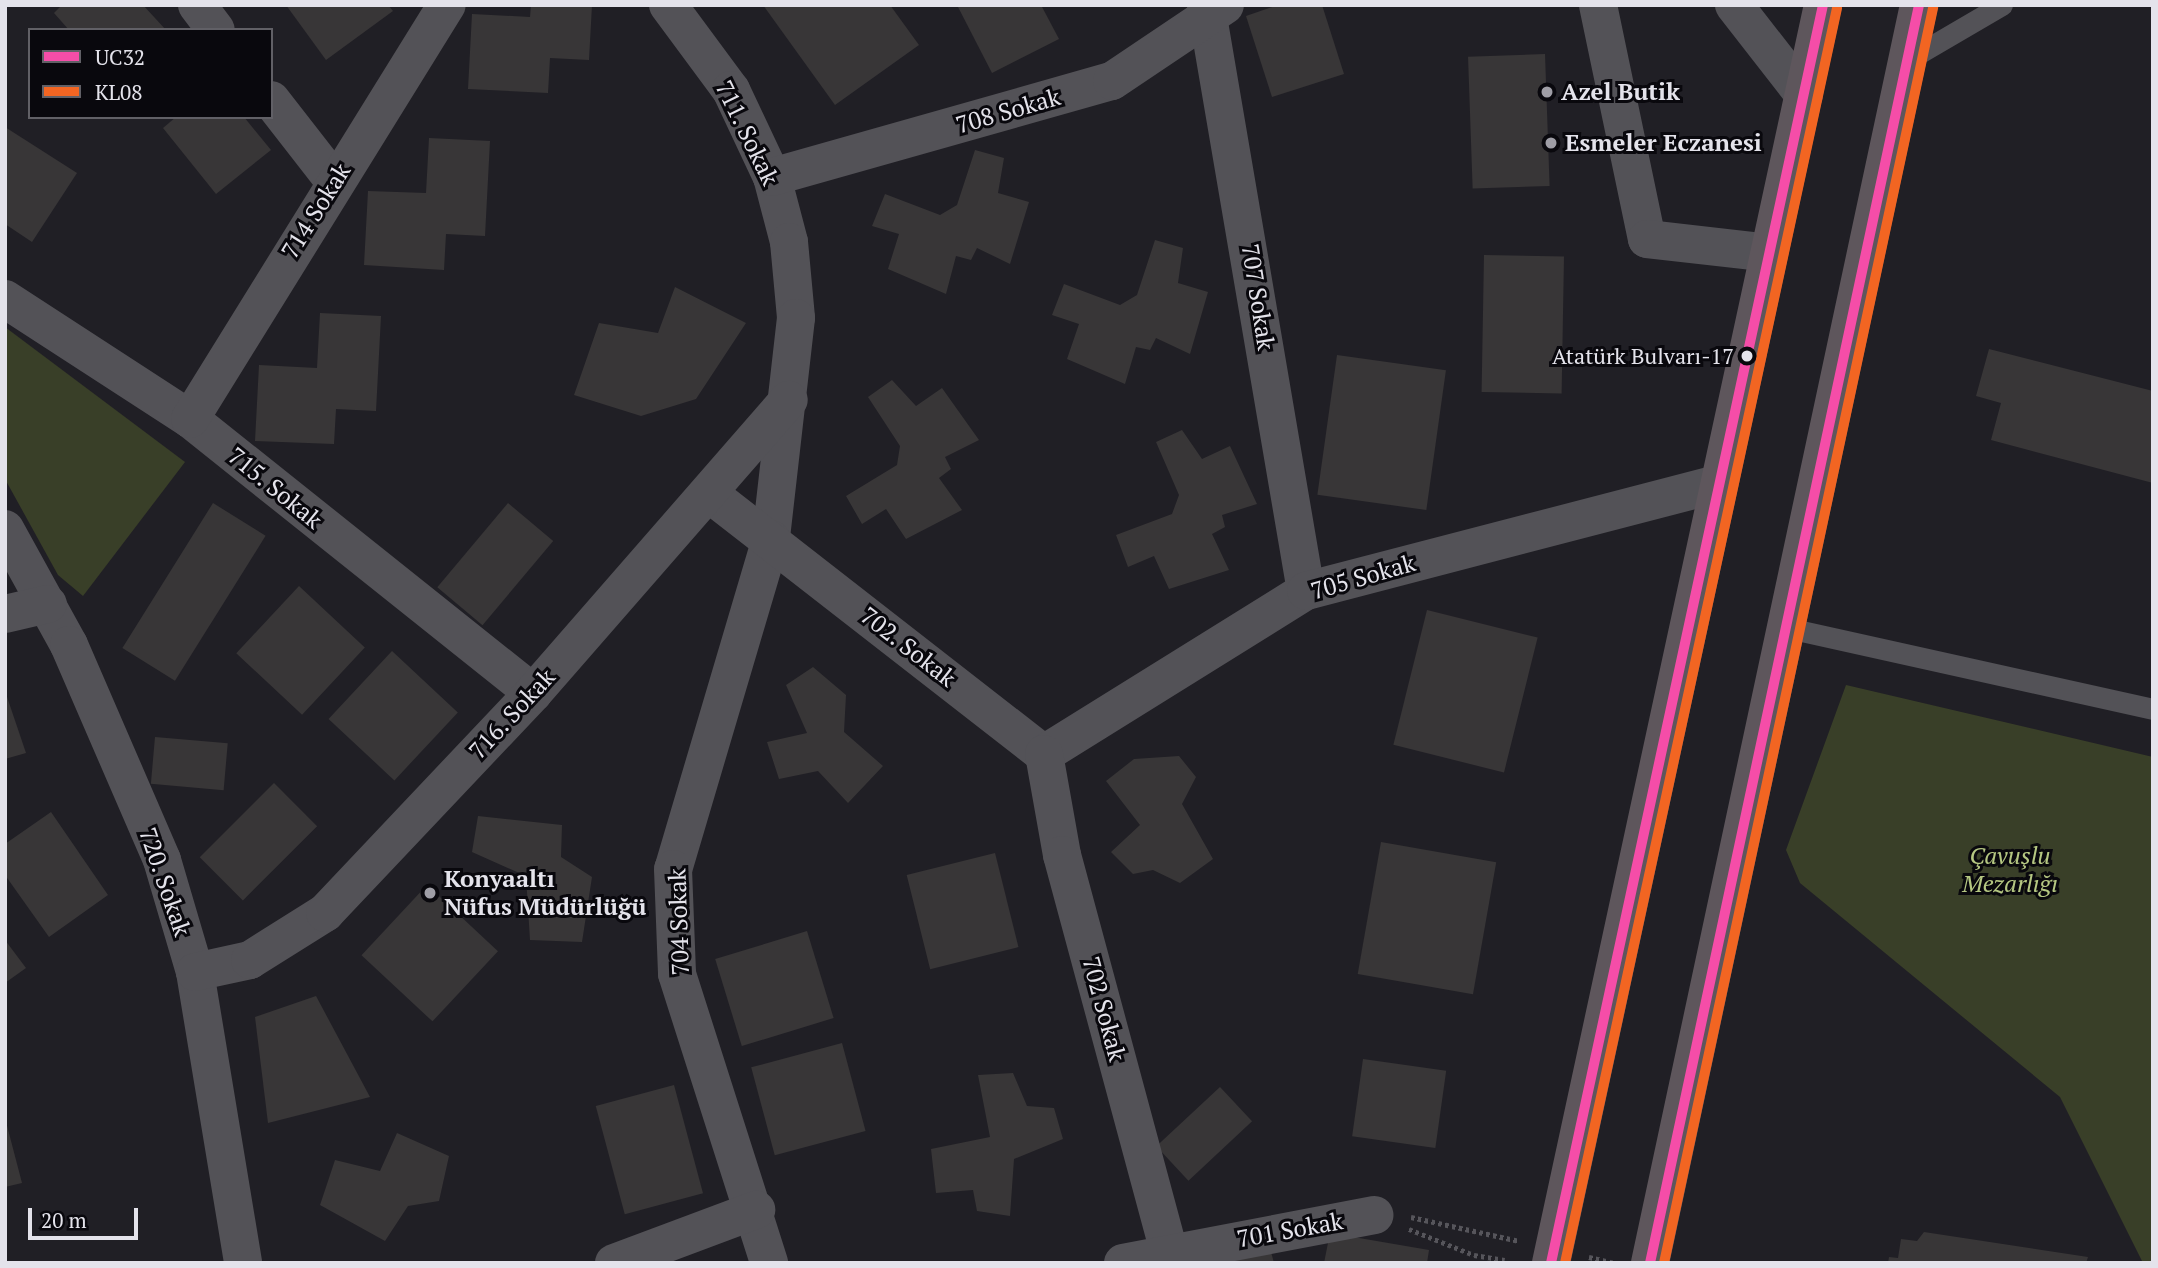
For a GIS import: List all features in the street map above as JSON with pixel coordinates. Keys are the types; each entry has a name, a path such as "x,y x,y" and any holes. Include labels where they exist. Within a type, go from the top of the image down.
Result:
{"main road":[{"path":"1551,1263 1717,484 1823,5"},
{"path":"1650,1263 1788,628 1919,5"}],"street":[{"path":"197,5 214,28"},
{"name":"714 Sokak","path":"190,419 334,181 447,5"},
{"name":"711. Sokak","path":"668,5 731,90 772,177 789,242 796,318 789,400 771,540"},
{"path":"1598,5 1647,239 1769,253"},
{"path":"1734,5 1804,94"},
{"name":"708 Sokak","path":"772,177 1112,81 1214,8"},
{"name":"707 Sokak","path":"1214,8 1306,591"},
{"path":"273,103 334,181"},
{"name":"715. Sokak","path":"5,299 190,419 533,693"},
{"name":"716. Sokak","path":"195,972 250,960 325,913 533,693 711,495 789,400"},
{"name":"705 Sokak","path":"1044,754 1306,591 1717,484"},
{"name":"702. Sokak","path":"711,495 1044,754"},
{"name":"720. Sokak","path":"5,529 48,604 162,860 195,972 243,1263"},
{"name":"704 Sokak","path":"769,1263 756,1210 677,974 673,869 771,540"},
{"path":"5,614 48,604"},
{"name":"702 Sokak","path":"1044,754 1062,855 1171,1257"},
{"path":"614,1263 756,1210"},
{"name":"701 Sokak","path":"1123,1263 1171,1257 1374,1215"}],"lane":[{"path":"1906,61 2002,5"},
{"path":"1788,628 2153,709"}],"path":[{"path":"1374,1215 1424,1218 1479,1231"},
{"path":"1374,1215 1474,1255 1505,1260"}],"green space":[{"path":"5,327 185,462 83,596 58,575 5,479"},
{"name":"Çavuşlu Mezarlığı","path":"1846,685 2153,757 2153,1263 2143,1263 2060,1097 1800,883 1786,850"}],"building":[{"path":"62,5 143,5 164,28 67,28 54,13"},
{"path":"286,5 388,5 393,11 326,60"},
{"path":"531,5 592,5 589,60 550,58 548,93 468,89 472,14 530,17"},
{"path":"763,5 890,5 919,45 835,105"},
{"path":"957,5 1041,5 1059,39 992,73"},
{"path":"1278,5 1322,5 1344,74 1272,97 1246,16"},
{"path":"1545,54 1550,186 1473,189 1468,57"},
{"path":"174,119 246,119 271,150 216,194 163,128"},
{"path":"5,127 77,173 32,242 5,224"},
{"path":"429,138 490,141 485,236 446,234 444,270 364,265 368,191 426,193"},
{"path":"975,150 1004,158 998,193 1029,202 1010,264 977,248 971,260 956,256 946,294 888,269 899,234 872,226 885,194 940,215 957,205"},
{"path":"1155,240 1183,248 1178,283 1208,292 1190,354 1156,338 1150,350 1136,347 1125,384 1067,359 1079,324 1052,315 1064,284 1120,305 1137,295"},
{"path":"1484,255 1564,256 1562,393 1482,392"},
{"path":"675,287 746,323 696,399 641,416 574,395 599,323 658,333"},
{"path":"320,313 381,316 376,411 336,409 334,444 255,441 259,365 317,368"},
{"path":"1989,349 2153,391 2153,483 1991,440 2001,403 1976,396"},
{"path":"1337,355 1446,370 1426,510 1317,495"},
{"path":"892,380 916,406 942,388 979,440 945,457 951,469 939,478 962,510 906,539 886,509 862,524 846,496 897,465 900,446 868,397"},
{"path":"1182,430 1202,459 1230,446 1257,504 1222,515 1225,527 1212,534 1229,570 1169,589 1154,556 1128,567 1116,535 1172,514 1179,495 1156,442"},
{"path":"213,503 266,536 175,681 122,648"},
{"path":"508,503 553,541 482,625 437,587"},
{"path":"299,586 365,647 302,715 236,653"},
{"path":"1427,610 1538,638 1504,772 1393,745"},
{"path":"392,651 458,712 394,780 329,719"},
{"path":"813,667 846,695 844,732 883,766 848,803 818,771 779,779 767,742 807,733 786,685"},
{"path":"5,691 26,753 5,759"},
{"path":"155,737 228,743 224,790 151,784"},
{"path":"1179,756 1196,777 1182,804 1213,859 1180,883 1153,870 1133,874 1111,852 1140,825 1106,781 1134,759"},
{"path":"274,783 317,826 243,900 200,857"},
{"path":"51,812 108,895 49,937 5,875 5,844"},
{"path":"478,816 562,825 561,857 592,877 582,942 530,940 526,876 472,852"},
{"path":"1381,842 1496,862 1473,994 1358,974"},
{"path":"995,853 1018,947 930,969 907,875"},
{"path":"427,885 498,951 432,1021 362,955"},
{"path":"807,931 834,1018 742,1046 715,959"},
{"path":"5,940 26,968 5,983"},
{"path":"316,996 370,1097 268,1123 255,1017"},
{"path":"842,1043 866,1131 775,1155 751,1067"},
{"path":"1363,1059 1446,1071 1435,1148 1352,1136"},
{"path":"1013,1073 1027,1106 1054,1108 1063,1139 1014,1159 1010,1216 977,1211 973,1190 936,1193 931,1149 990,1137 978,1075"},
{"path":"674,1085 703,1193 625,1214 596,1106"},
{"path":"1220,1087 1252,1121 1188,1181 1156,1146"},
{"path":"5,1118 22,1183 5,1187"},
{"path":"397,1133 449,1156 439,1201 408,1206 385,1241 320,1205 335,1160 380,1171"},
{"path":"1924,1232 2088,1257 2086,1263 1888,1263 1889,1257 1898,1258 1901,1239 1917,1241"},
{"path":"1330,1233 1429,1250 1427,1263 1324,1263"},
{"path":"1270,1248 1274,1263 1217,1263"}],"transit line":[{"name":"UC32","path":"1551,1263 1823,5"},
{"name":"UC32","path":"1650,1263 1919,5"},
{"name":"KL08","path":"1565,1263 1837,8"},
{"name":"KL08","path":"1664,1263 1933,8"}],"place":[{"name":"Azel Butik","path":"1547,92"},
{"name":"Esmeler Eczanesi","path":"1551,143"},
{"name":"Atatürk Bulvarı-17","path":"1747,356"},
{"name":"Konyaaltı Nüfus Müdürlüğü","path":"430,893"}]}
